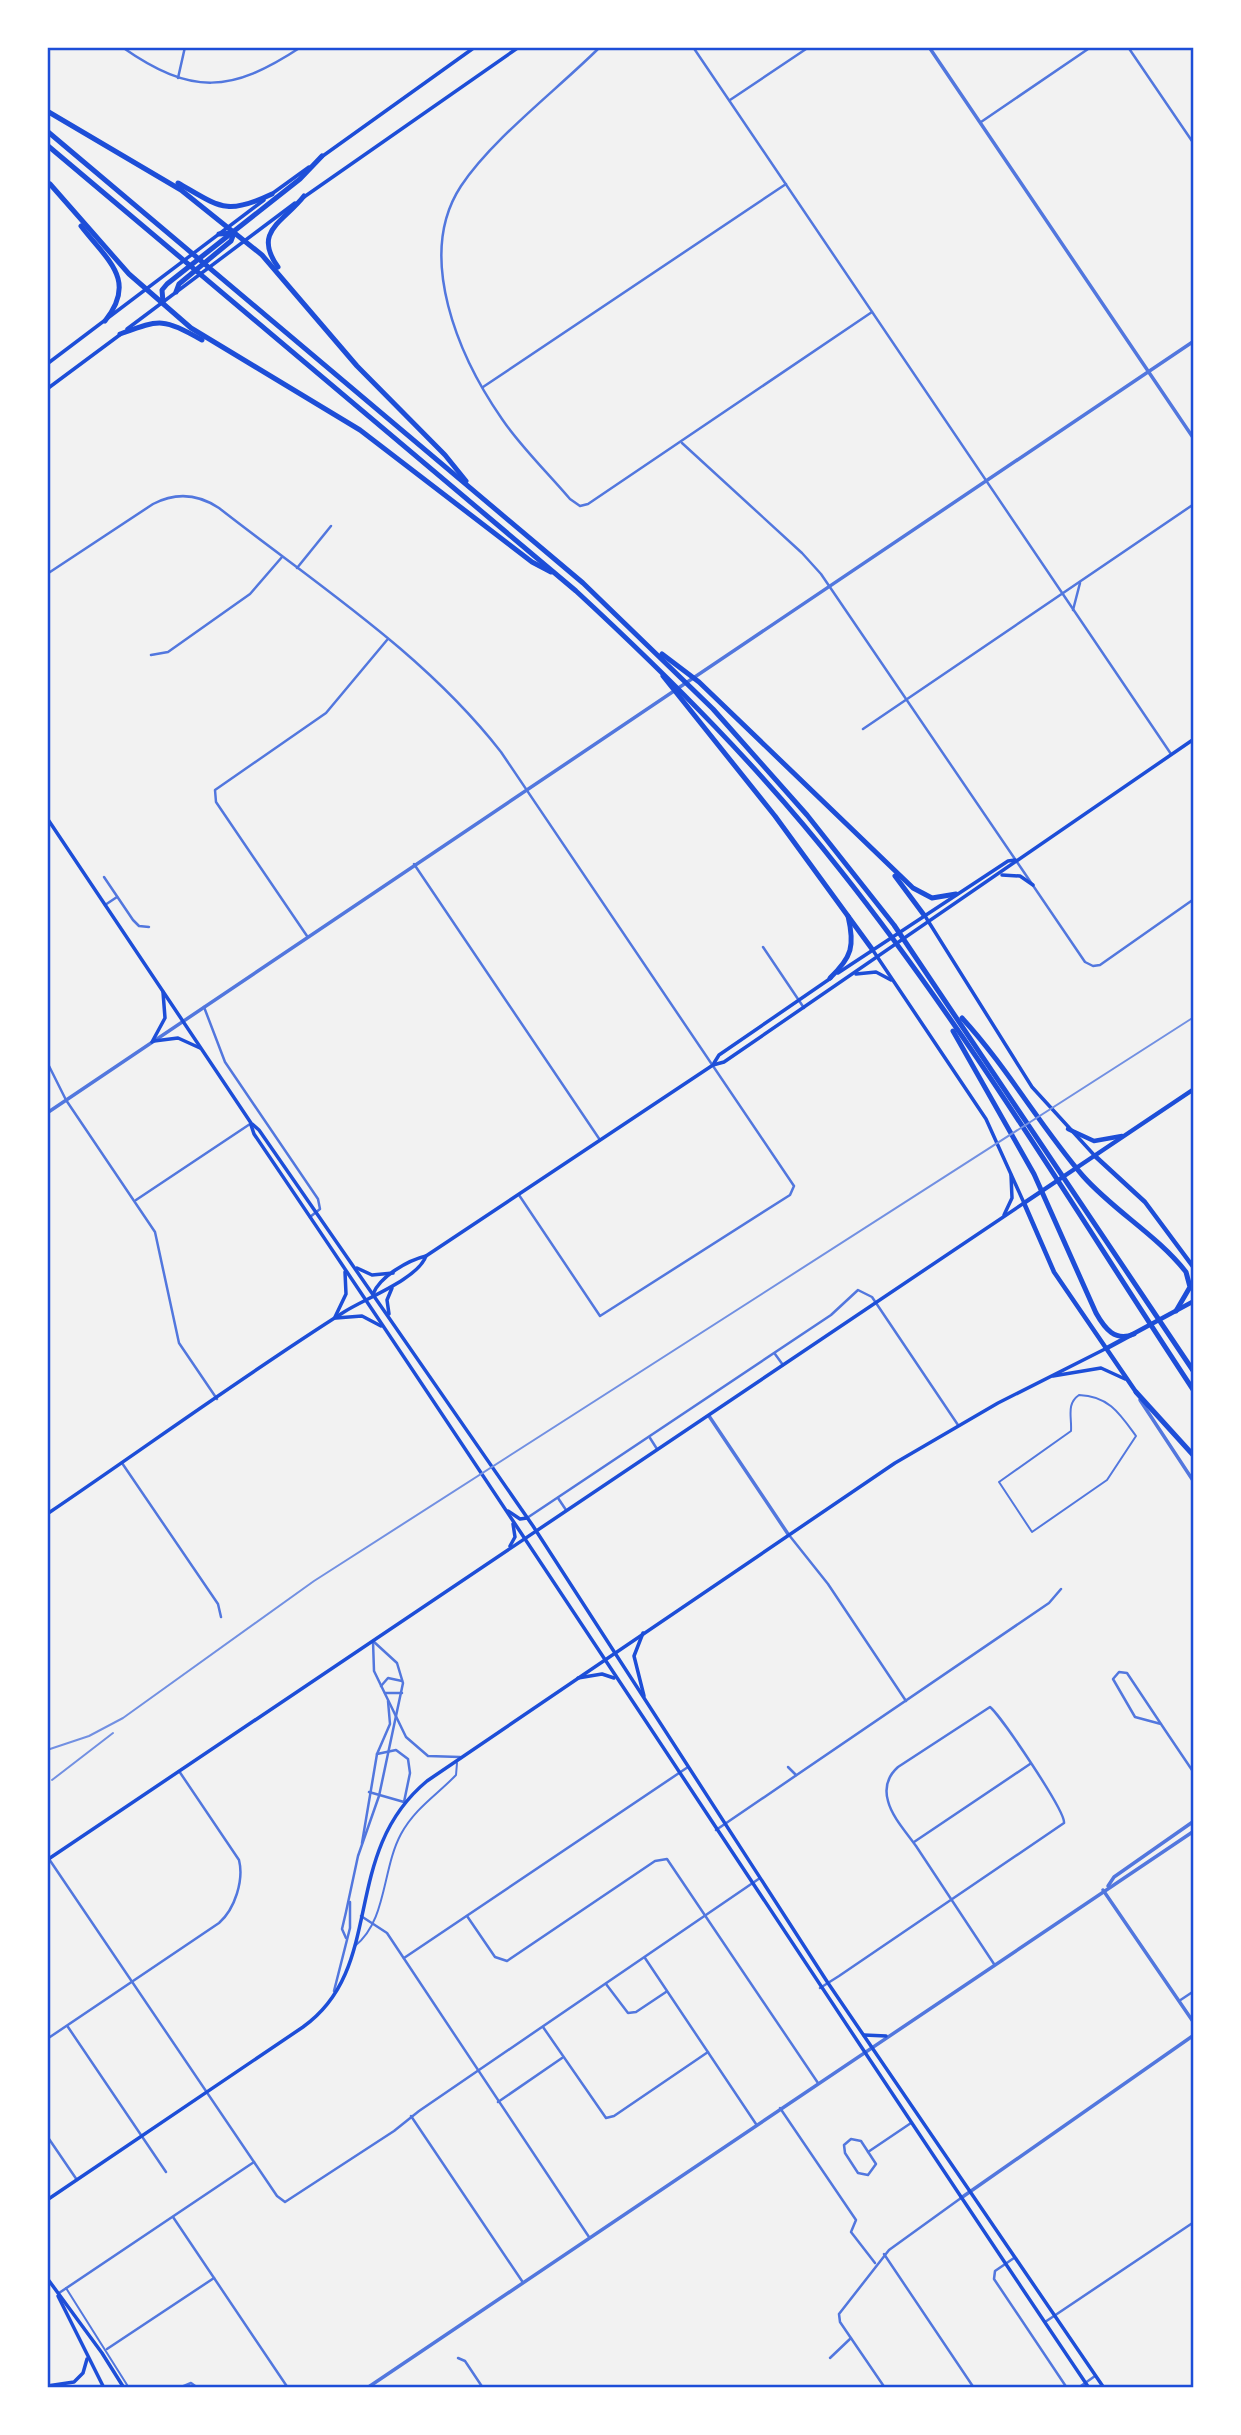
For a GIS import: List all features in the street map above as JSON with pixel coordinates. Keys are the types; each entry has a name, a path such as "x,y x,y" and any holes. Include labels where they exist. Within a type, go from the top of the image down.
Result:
{"highway":[{"path":"47,111 156,173 225,207 243,207 272,194"},
{"path":"47,131 475,492 645,641 713,709 807,815 886,915 951,1006 1194,1372"},
{"path":"47,145 560,577 658,668 744,758 820,844 944,1012 1194,1391"},
{"path":"219,234 234,233 300,179 322,156"},
{"path":"156,173 228,227 287,281"},
{"path":"48,182 96,239 146,290 191,328 360,430 532,562 560,577"},
{"path":"48,182 118,276 120,299 105,321"},
{"path":"304,196 276,225 268,241 269,254 287,281 357,366 445,455 475,492"},
{"path":"176,292 221,251 234,237 234,233"},
{"path":"163,302 162,290 174,279 221,251"},
{"path":"121,334 148,323 167,323 259,370"},
{"path":"645,641 693,677 919,892 937,898 956,894"},
{"path":"658,668 669,686 775,816 872,949"},
{"path":"872,850 924,915"},
{"path":"830,978 849,958 852,950 847,913"},
{"path":"951,1006 982,1040 1063,1153 1084,1177 1186,1272 1190,1287 1176,1311"},
{"path":"944,1012 1034,1174 1096,1313 1105,1328 1115,1335 1124,1337 1134,1334"},
{"path":"1194,1089 1024,1203 1054,1272 1136,1392 1194,1456"},
{"path":"1068,1129 1094,1141 1126,1135"},
{"path":"1095,1156 1152,1211 1194,1268"},
{"path":"1107,1348 1194,1301"}],"main road":[{"path":"47,364 322,156 475,47"},
{"path":"221,251 244,241 304,196 519,47"},
{"path":"47,389 176,292"},
{"path":"373,1294 376,1286 395,1272 426,1256 713,1065 724,1062 805,1009 997,877 1015,860 1194,738"},
{"path":"47,818 251,1123 259,1130 318,1213 536,1531 828,1983 1104,2388"},
{"path":"713,1065 719,1055 872,949 1008,861 1015,860"},
{"path":"997,877 1016,875 1033,885"},
{"path":"924,915 1021,1070 1068,1129 1095,1156"},
{"path":"48,1859 1024,1203 1003,1150 981,1111 872,949"},
{"path":"852,975 876,972 895,984"},
{"path":"152,1042 165,1018 162,990"},
{"path":"152,1042 178,1038 201,1049"},
{"path":"251,1123 254,1134 525,1538 820,1988 1089,2388"},
{"path":"1002,1219 1012,1194 1010,1169 1003,1150"},
{"path":"47,1514 334,1318 398,1282 420,1267 426,1256"},
{"path":"334,1318 348,1286 343,1266"},
{"path":"355,1266 372,1275 395,1272"},
{"path":"390,1318 388,1296 398,1282"},
{"path":"334,1318 362,1316 384,1328"},
{"path":"47,2200 303,2027 327,2006 343,1982 376,1852 404,1802 427,1780 788,1534 958,1425 1107,1348"},
{"path":"1051,1377 1101,1368 1127,1380"},
{"path":"506,1510 520,1518 527,1518"},
{"path":"506,1510 515,1533 506,1550"},
{"path":"644,1632 634,1656 645,1699"},
{"path":"576,1678 605,1674 622,1687"},
{"path":"860,2031 869,2037 886,2036"},
{"path":"47,2278 65,2299 124,2388"},
{"path":"58,2294 59,2304 104,2388"},
{"path":"48,2387 74,2382 83,2373 87,2357"}],"street":[{"path":"122,47 152,69 178,78 218,83 236,81 264,71 299,48"},
{"path":"178,78 186,47"},
{"path":"600,47 478,164 460,187 442,236 443,284 454,321 483,387 507,426 570,499 580,506 588,504 872,312"},
{"path":"693,47 1171,754"},
{"path":"729,101 809,47"},
{"path":"929,47 1194,439"},
{"path":"980,123 1091,47"},
{"path":"1128,47 1194,144"},
{"path":"483,387 786,184"},
{"path":"47,1112 1194,341"},
{"path":"681,442 802,554 830,588 1083,959 1090,965 1100,965 1194,899"},
{"path":"47,574 153,504 170,497 187,496 216,506 436,678 465,708 526,788 794,1189 790,1195 600,1316 519,1194"},
{"path":"863,729 1194,504"},
{"path":"296,568 331,526"},
{"path":"151,655 168,652 250,594 282,557"},
{"path":"1073,610 1080,582"},
{"path":"307,936 216,802 214,793 218,786 326,713 387,640"},
{"path":"414,864 600,1140"},
{"path":"104,877 139,926 149,927"},
{"path":"105,905 117,897"},
{"path":"763,947 805,1009"},
{"path":"204,1007 225,1062 318,1199 320,1209 310,1217"},
{"path":"47,1062 66,1100 136,1200 158,1240 179,1343 217,1399"},
{"path":"136,1200 251,1123"},
{"path":"527,1518 831,1315 856,1291 869,1293 958,1425"},
{"path":"775,1353 783,1366"},
{"path":"1136,1392 1194,1482"},
{"path":"709,1416 788,1534 828,1584 906,1701"},
{"path":"650,1438 657,1449"},
{"path":"122,1463 218,1604 221,1617"},
{"path":"558,1497 566,1510"},
{"path":"716,1829 1049,1603 1061,1589"},
{"path":"346,1938 342,1929 362,1847 391,1751 403,1683 399,1666 373,1641"},
{"path":"373,1641 372,1666 396,1719 410,1742 423,1753 439,1758 459,1757"},
{"path":"1161,1724 1135,1717 1116,1689 1113,1679 1119,1672 1127,1673 1194,1773"},
{"path":"381,1686 391,1678 403,1683"},
{"path":"386,1695 402,1693"},
{"path":"362,1847 377,1754 391,1719 386,1695"},
{"path":"820,1988 951,1900 1065,1820 991,1707 898,1768 888,1779 888,1802 951,1900 993,1964"},
{"path":"369,1792 404,1802 409,1762 402,1752 377,1754"},
{"path":"914,1842 1030,1765"},
{"path":"404,1958 688,1767"},
{"path":"788,1767 796,1775"},
{"path":"47,2039 229,1913 240,1877 239,1860 179,1771"},
{"path":"368,2388 522,2281 1103,1890 1114,1877 1194,1821"},
{"path":"1108,1886 1118,1883 1194,1831"},
{"path":"48,1859 277,2196 288,2202 760,1878"},
{"path":"467,1916 501,1962 509,1960 655,1861 664,1859 671,1863 818,2082"},
{"path":"1103,1890 1194,2024"},
{"path":"327,2006 339,1978 350,1924 350,1899"},
{"path":"361,1915 387,1933 589,2236"},
{"path":"645,1958 756,2124"},
{"path":"606,1984 623,2009 631,2013 667,1991"},
{"path":"1179,2001 1194,1991"},
{"path":"67,2026 166,2172"},
{"path":"543,2027 602,2115 609,2118 708,2052"},
{"path":"885,2388 839,2318 876,2264 884,2255 961,2198 1194,2035"},
{"path":"498,2102 563,2057"},
{"path":"780,2108 856,2220 851,2232 876,2264"},
{"path":"411,2116 522,2281"},
{"path":"868,2152 911,2123"},
{"path":"47,2136 77,2180"},
{"path":"851,2139 858,2139 868,2152 876,2168 864,2176 845,2153 844,2145 851,2139"},
{"path":"58,2294 254,2162"},
{"path":"172,2216 288,2388"},
{"path":"1045,2322 1194,2222"},
{"path":"884,2255 974,2388"},
{"path":"1014,2258 995,2272 994,2279 1067,2388"},
{"path":"107,2349 214,2278"},
{"path":"830,2358 851,2338"},
{"path":"458,2358 465,2361 483,2388"},
{"path":"1078,2388 1095,2376"},
{"path":"179,2388 191,2383 198,2388"}],"lane":[{"path":"1084,1395 1114,1406 1136,1436 1107,1480 1078,1500 1032,1532 999,1482 1068,1435 1071,1431 1069,1414 1073,1400 1084,1395"},
{"path":"354,1947 368,1936 374,1923 386,1869 397,1842 423,1804 456,1775 459,1757"},
{"path":"66,2288 107,2349 129,2388"}],"railway":[{"path":"47,1750 89,1736 123,1718 314,1581 1194,1017"},
{"path":"52,1780 113,1733"}]}
